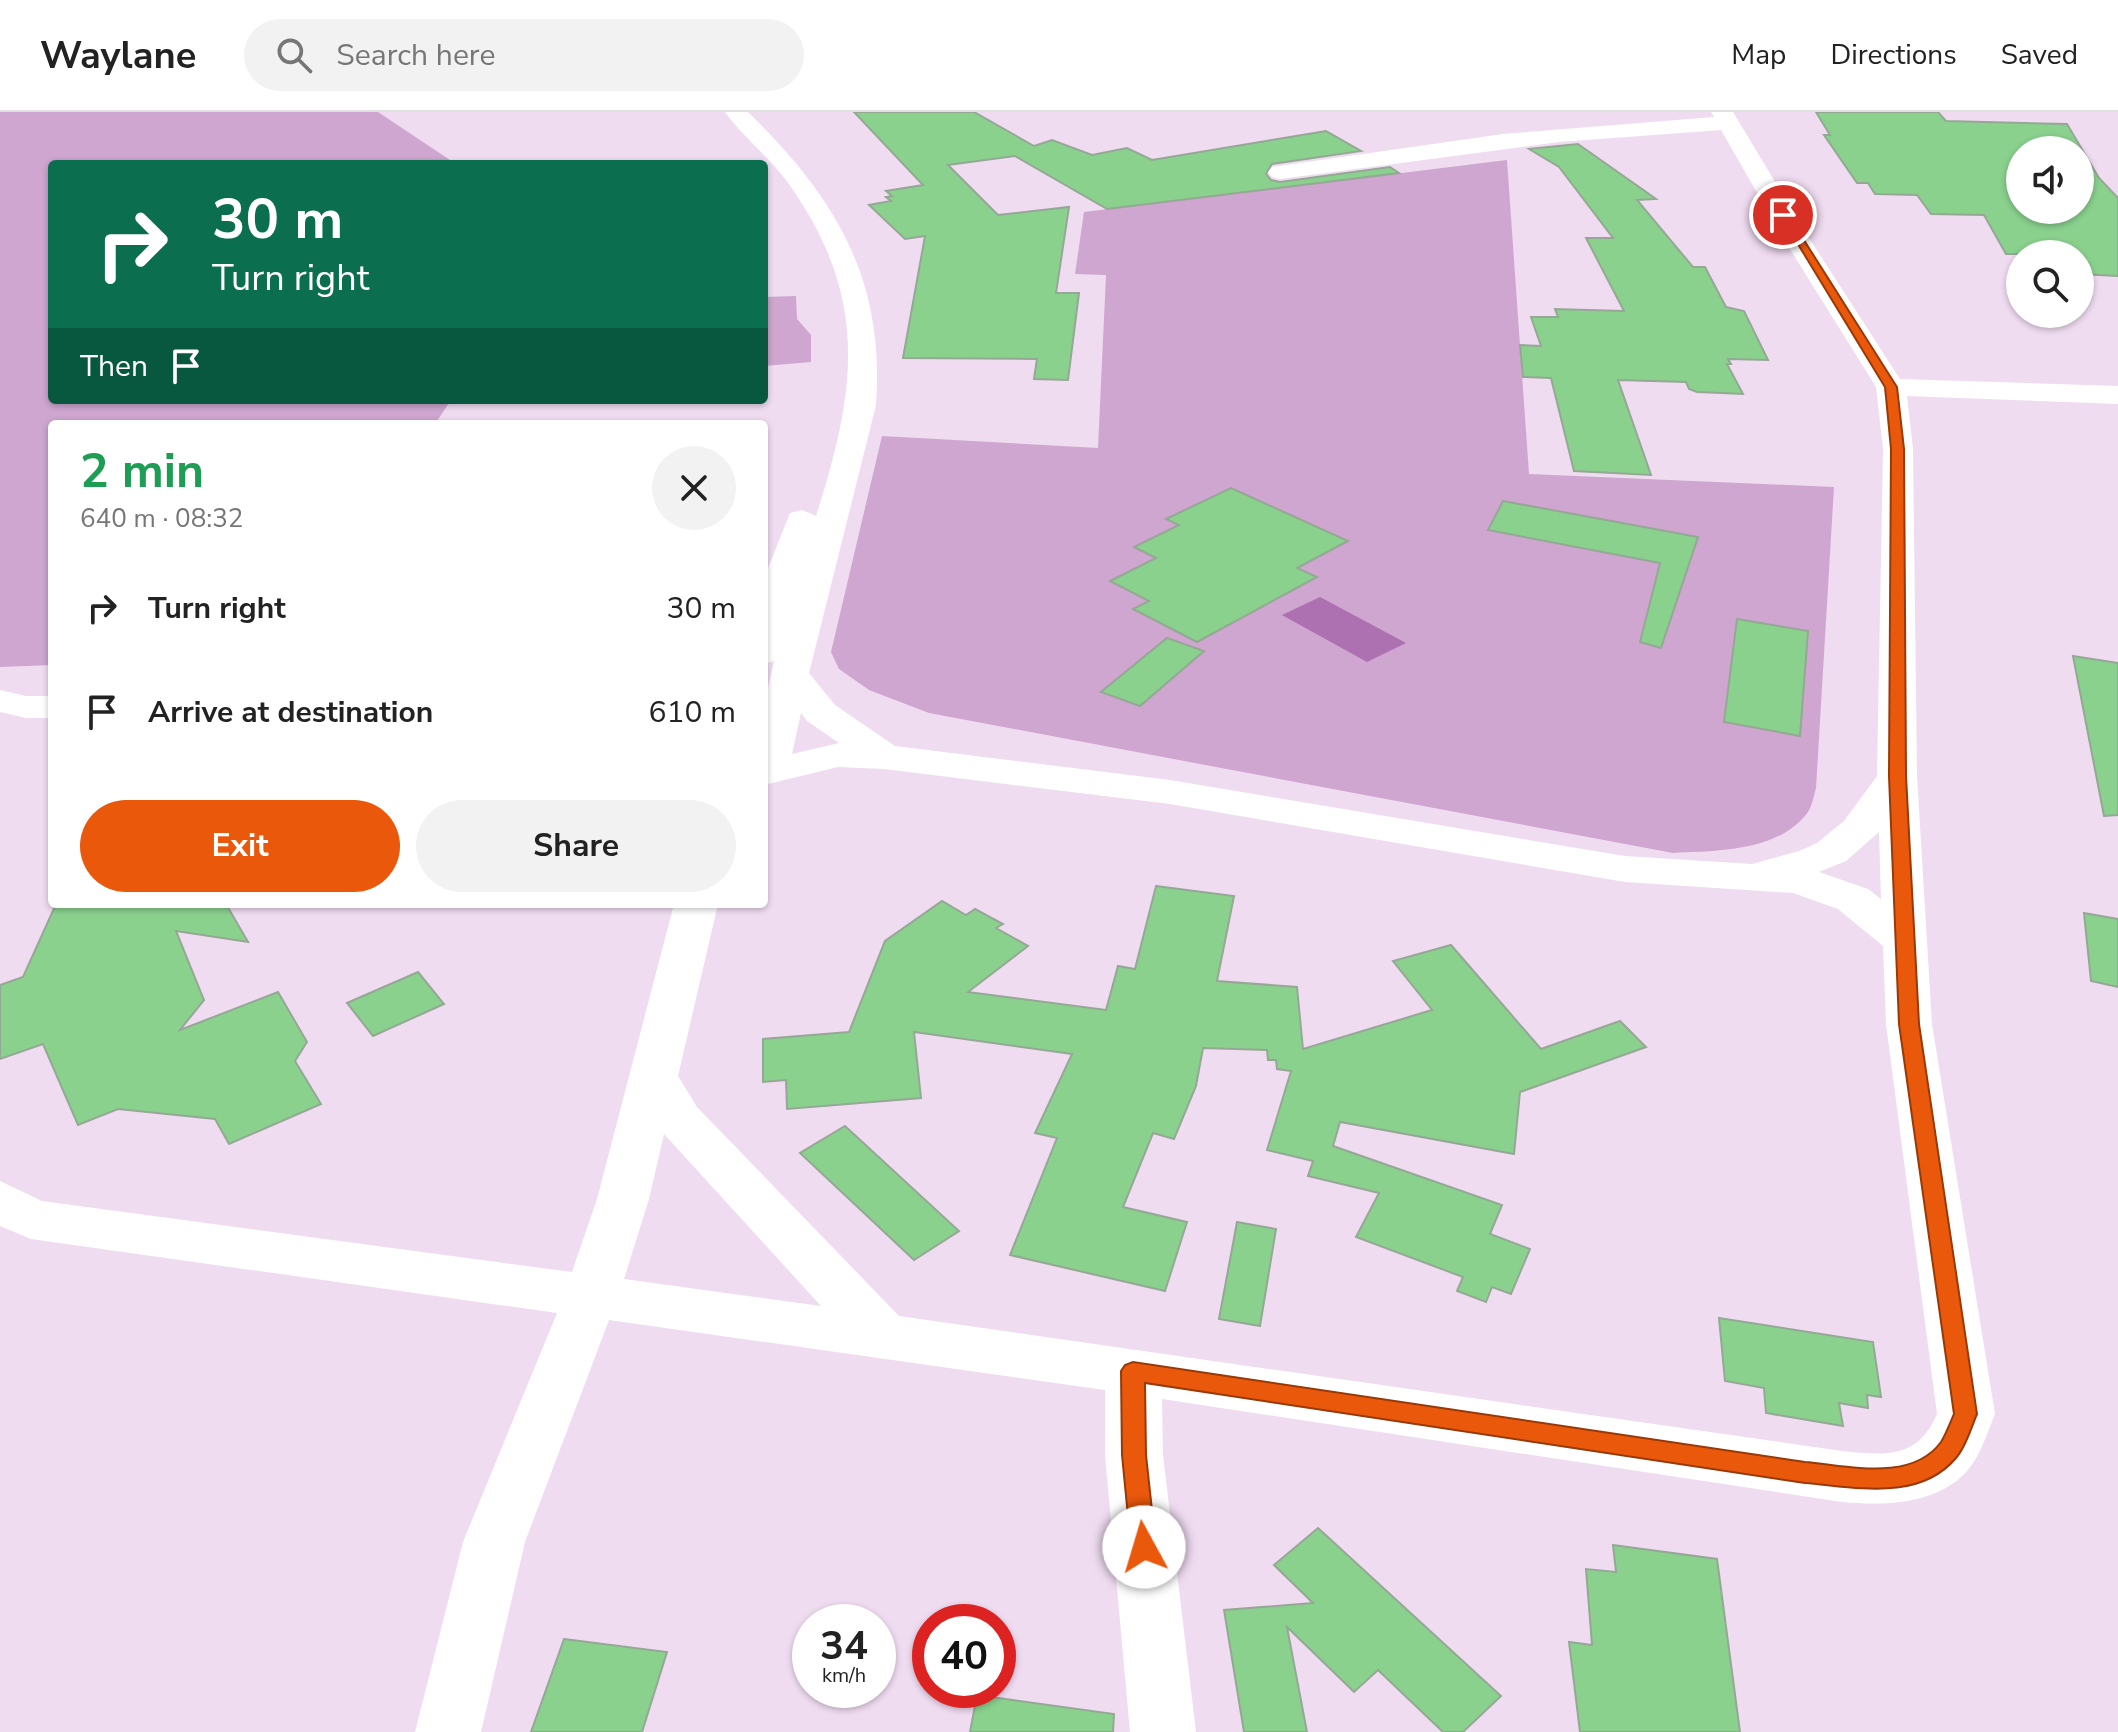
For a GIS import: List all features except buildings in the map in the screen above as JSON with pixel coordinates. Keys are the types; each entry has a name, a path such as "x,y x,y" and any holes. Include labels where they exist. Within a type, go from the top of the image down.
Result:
{"street":[{"path":"736,112 779,154 828,222 846,260 865,324 862,403 847,472 824,541 776,663"},
{"path":"713,113 756,160"},
{"path":"0,1201 31,1219 1133,1371 1805,1472 1888,1479 1928,1469 1949,1449 1966,1414 1909,1024 1897,776 1898,449 1891,387 1796,238 1725,117 1674,125 1443,147 1280,172"},
{"path":"768,174 797,212 820,257 837,333 835,361"},
{"path":"1891,387 2118,395"},
{"path":"768,758 774,752 774,598 792,554 824,451 833,400"},
{"path":"776,663 821,713 884,757"},
{"path":"0,701 26,707 48,707"},
{"path":"768,772 838,755 884,757 1170,792 1625,869 1793,880 1825,887 1853,899 1903,939"},
{"path":"1745,877 1810,864 1842,848 1865,827 1897,776"},
{"path":"448,1732 494,1542 591,1296 623,1199 695,908"},
{"path":"653,1076 680,1120 885,1338"},
{"path":"1133,1371 1134,1455 1163,1732"}],"shaded area":[{"path":"0,112 378,112 450,160 48,160 48,404 448,404 438,420 48,420 48,665 0,667"},
{"path":"1507,160 1529,474 1834,487 1816,788 1809,810 1796,825 1781,835 1746,847 1673,853 929,713 869,690 839,669 831,652 882,436 1098,448 1106,275 1075,274 1084,212"},
{"path":"796,296 797,319 811,335 811,362 768,366 768,297"},
{"path":"1320,597 1406,643 1367,662 1282,615"}],"route":[{"path":"1144,1547 1134,1455 1133,1371 1805,1472 1888,1479 1928,1469 1949,1449 1966,1414 1909,1024 1897,776 1898,449 1891,387 1783,215"}]}
